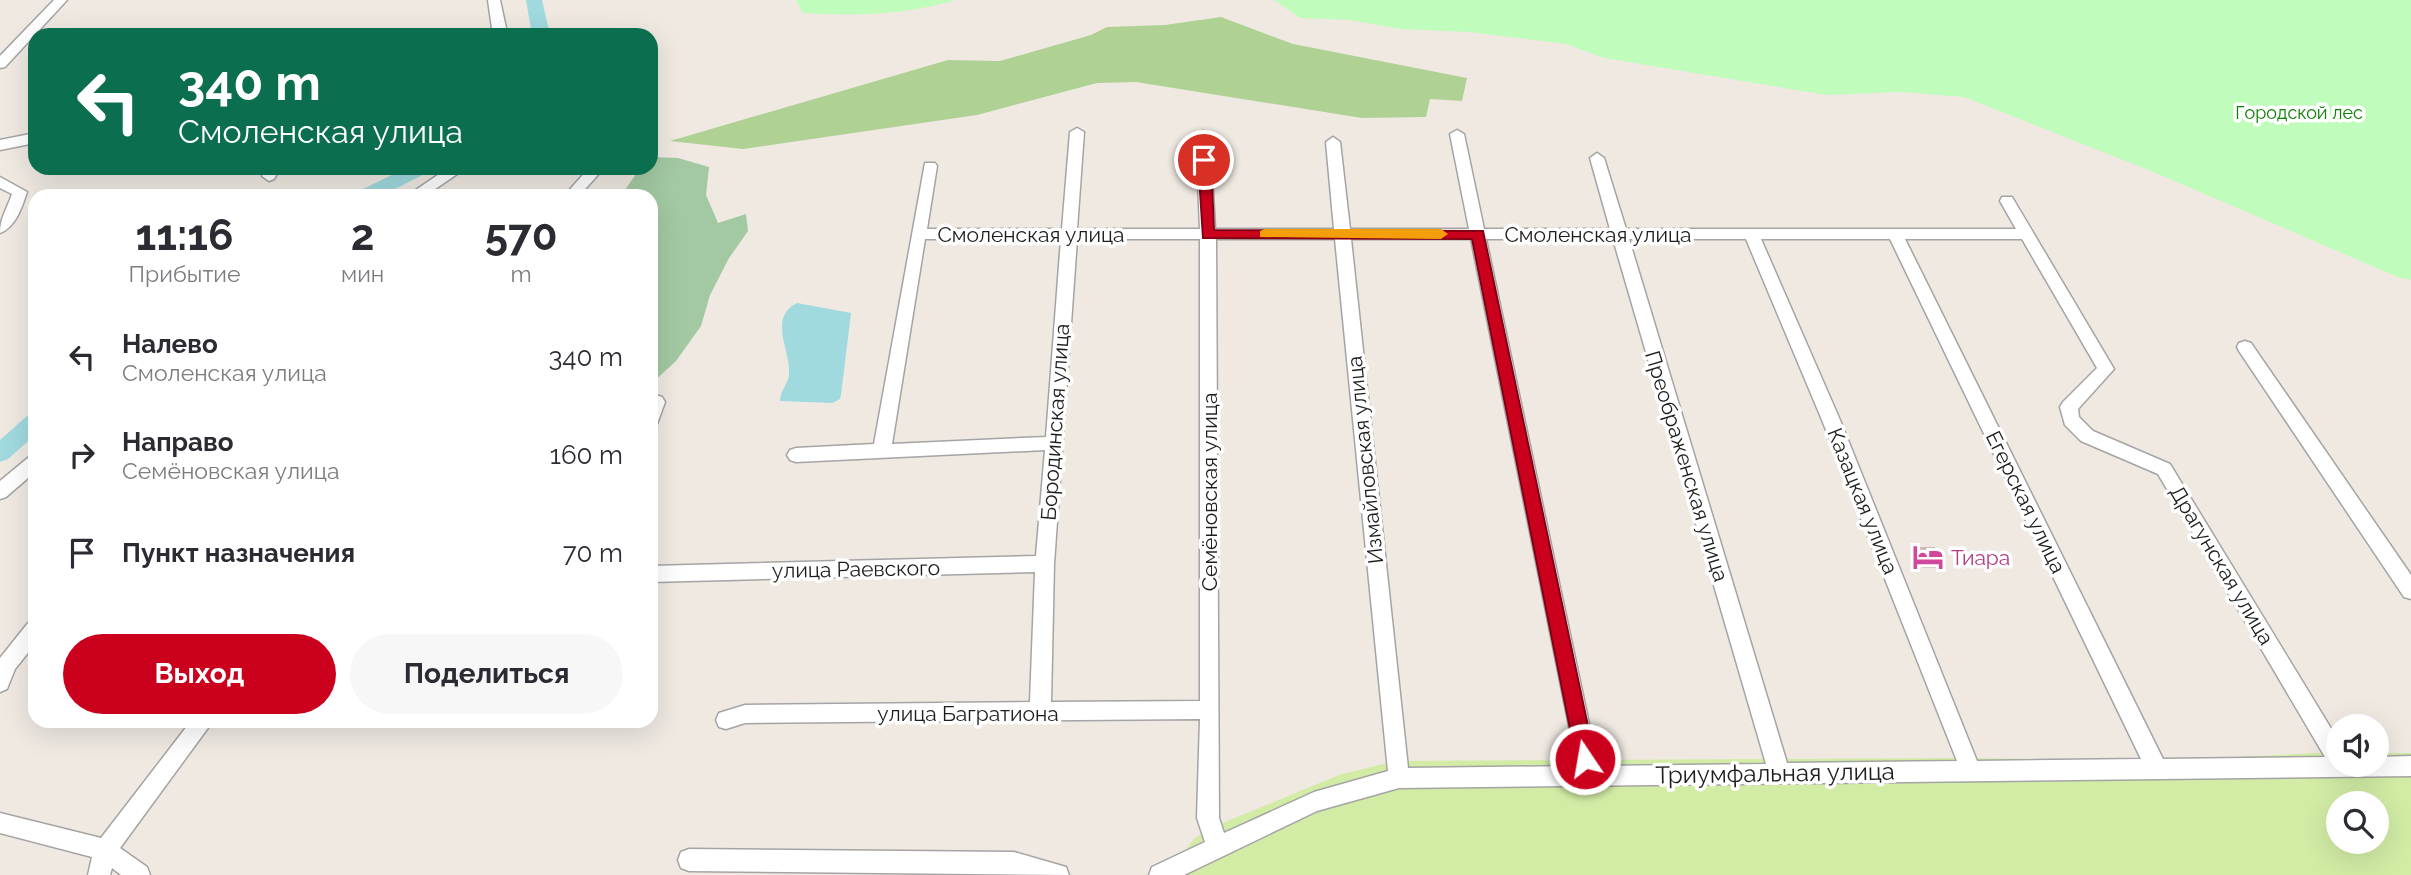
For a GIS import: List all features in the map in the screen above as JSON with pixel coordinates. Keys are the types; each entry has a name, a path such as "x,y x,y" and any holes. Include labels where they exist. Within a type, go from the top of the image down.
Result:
{"street":[{"path":"34,28 61,0"},
{"path":"494,0 499,28"},
{"path":"0,64 28,35"},
{"name":"Бородинская улица","path":"1040,713 1045,564 1077,132"},
{"path":"1457,134 1589,775"},
{"name":"Семёновская улица","path":"1203,135 1208,234 1208,818 1218,847"},
{"path":"0,145 28,139"},
{"name":"Измайловская улица","path":"1333,142 1399,778"},
{"name":"Преображенская улица","path":"1597,158 1779,773"},
{"path":"882,450 930,166"},
{"path":"425,189 448,175"},
{"path":"578,189 590,175"},
{"path":"0,182 20,192 13,212 0,228"},
{"name":"Драгунская улица","path":"2007,201 2106,369 2069,407 2071,420 2087,436 2164,469 2326,739"},
{"name":"Смоленская улица","path":"918,234 2027,234"},
{"name":"Казацкая улица","path":"1751,234 1831,420 1970,769"},
{"name":"Егерская улица","path":"1895,234 2157,770"},
{"path":"2245,348 2411,591"},
{"path":"796,455 1054,443"},
{"path":"0,492 28,468"},
{"name":"улица Раевского","path":"659,574 1045,564"},
{"path":"0,684 7,664 28,638"},
{"name":"улица Багратиона","path":"726,720 745,714 1210,710"},
{"path":"99,875 105,850 198,728"},
{"name":"Триумфальная улица","path":"1160,875 1314,802 1399,778 1970,769 2157,770 2326,764"},
{"name":"Триумфальная улица","path":"2389,765 2411,766"},
{"path":"0,823 105,850 139,875"},
{"path":"689,860 1014,863 1058,875"}],"green space":[{"path":"796,0 955,0 918,9 842,14 803,13"},
{"name":"Городской лес","path":"1274,0 2411,0 2411,280 2400,278 2151,171 1964,97 1901,92 1826,95 1604,58 1566,44 1469,32 1400,29 1349,20 1300,18"},
{"path":"1221,17 1293,44 1467,78 1462,101 1430,99 1426,117 1362,118 1136,82 1097,83 977,115 743,149 670,141 948,60 1000,61 1091,35 1107,27 1165,25"},
{"path":"658,157 678,158 709,167 706,195 718,223 746,214 748,231 729,258 710,295 701,326 676,361 658,378 658,189 626,189 635,175 658,175"},
{"path":"2326,753 2326,777 2389,777 2389,753 2411,753 2411,875 1165,875 1195,838 1213,827 1339,775 1395,761 1963,758 2153,761"}],"water":[{"path":"797,303 851,313 841,395 840,399 832,403 780,401 789,375 782,326 788,309"}],"building":[{"name":"Тиара","path":"1913,547 1935,547 1944,568 1922,568"}],"waterway":[{"path":"534,0 540,28"},
{"path":"380,189 407,175"},
{"path":"0,453 28,428"}],"slow traffic":[{"path":"1265,234 1441,234"}],"place":[{"name":"Тиара","path":"1928,557"}],"route":[{"path":"1204,160 1208,234 1478,234 1585,759"}]}
